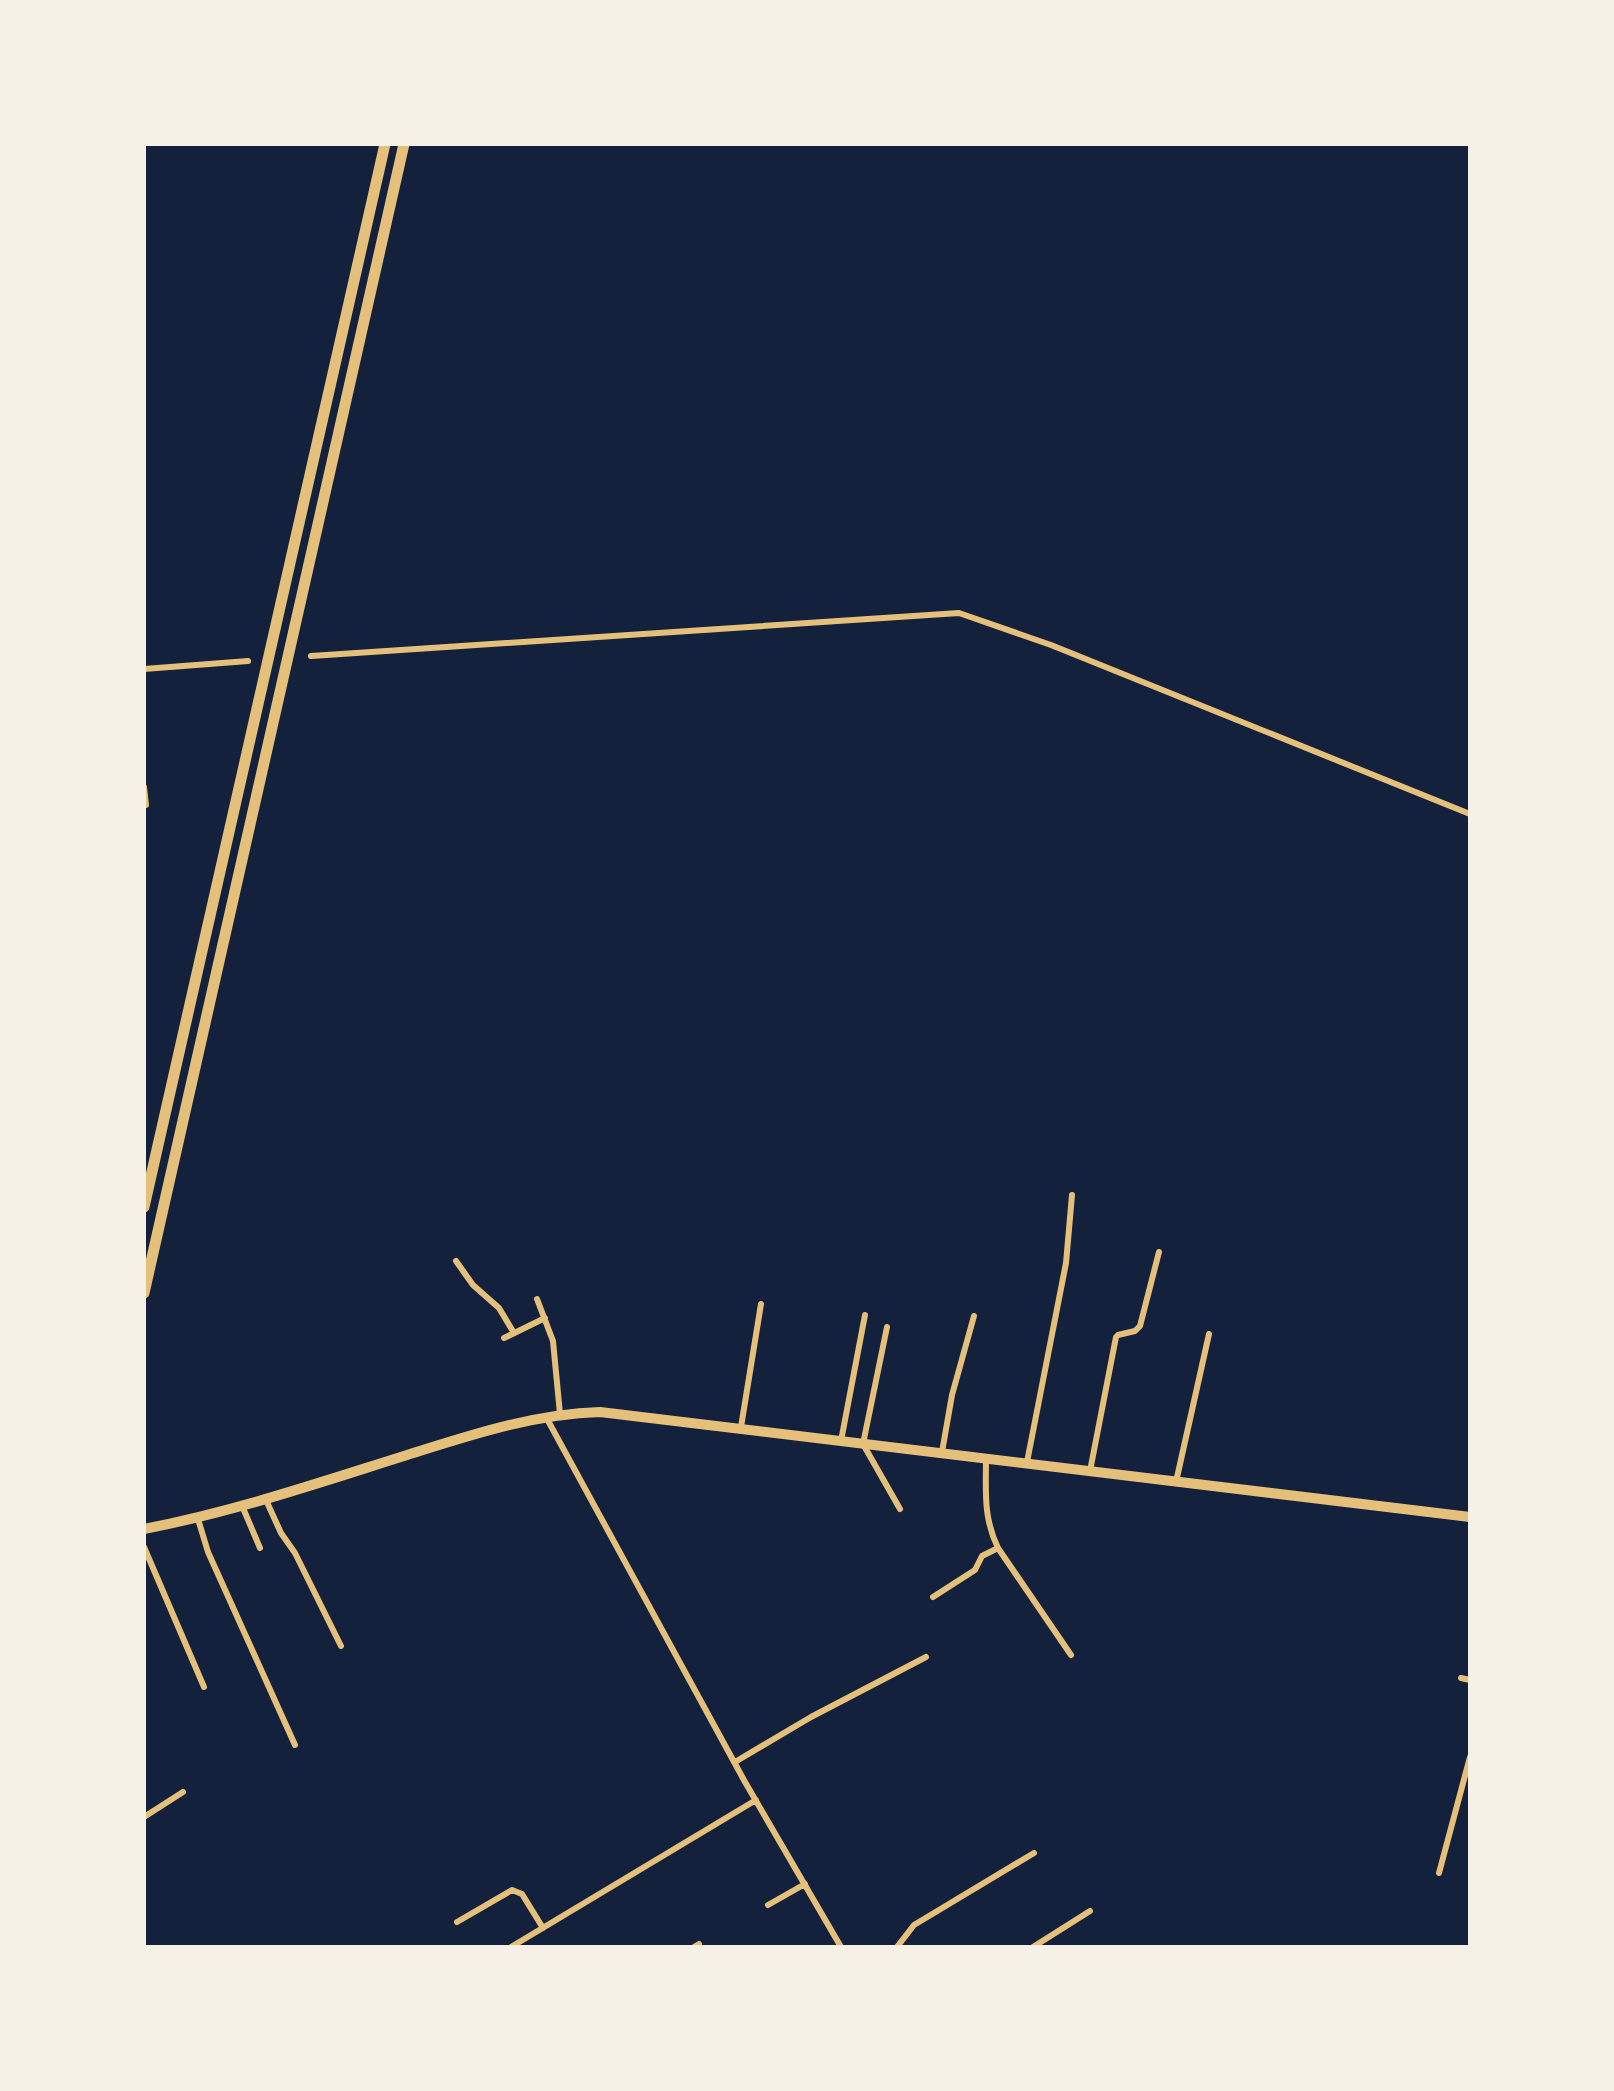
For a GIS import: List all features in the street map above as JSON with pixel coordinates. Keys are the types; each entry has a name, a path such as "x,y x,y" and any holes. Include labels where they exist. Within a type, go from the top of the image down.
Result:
{"highway":[{"path":"144,1207 385,144"},
{"path":"144,1293 404,144"},
{"path":"144,1529 243,1508 491,1430 560,1414 615,1412 1470,1517"}],"street":[{"path":"311,656 959,613 1051,645 1470,814"},
{"path":"144,669 248,661"},
{"path":"144,787 146,805"},
{"path":"1027,1462 1066,1263 1072,1195"},
{"path":"1090,1471 1116,1337 1135,1331 1140,1326 1159,1252"},
{"path":"456,1261 473,1285 499,1308 514,1333"},
{"path":"537,1299 555,1353 560,1414"},
{"path":"741,1427 761,1304"},
{"path":"841,1441 865,1315"},
{"path":"942,1452 952,1395 974,1316"},
{"path":"504,1338 545,1318"},
{"path":"887,1327 863,1444 900,1509"},
{"path":"1176,1482 1209,1334"},
{"path":"546,1417 756,1800 841,1947"},
{"path":"986,1458 987,1523 998,1548 1071,1655"},
{"path":"266,1500 341,1646"},
{"path":"243,1508 260,1548"},
{"path":"198,1519 208,1552 295,1745"},
{"path":"144,1547 204,1687"},
{"path":"933,1597 975,1570 982,1556 998,1548"},
{"path":"735,1762 811,1717 926,1657"},
{"path":"1461,1678 1470,1680"},
{"path":"1439,1873 1470,1757"},
{"path":"144,1817 183,1792"},
{"path":"511,1947 756,1800"},
{"path":"897,1947 914,1925 1034,1853"},
{"path":"768,1905 805,1884"},
{"path":"457,1922 512,1890 522,1894 543,1928"},
{"path":"1033,1947 1090,1911"}]}
